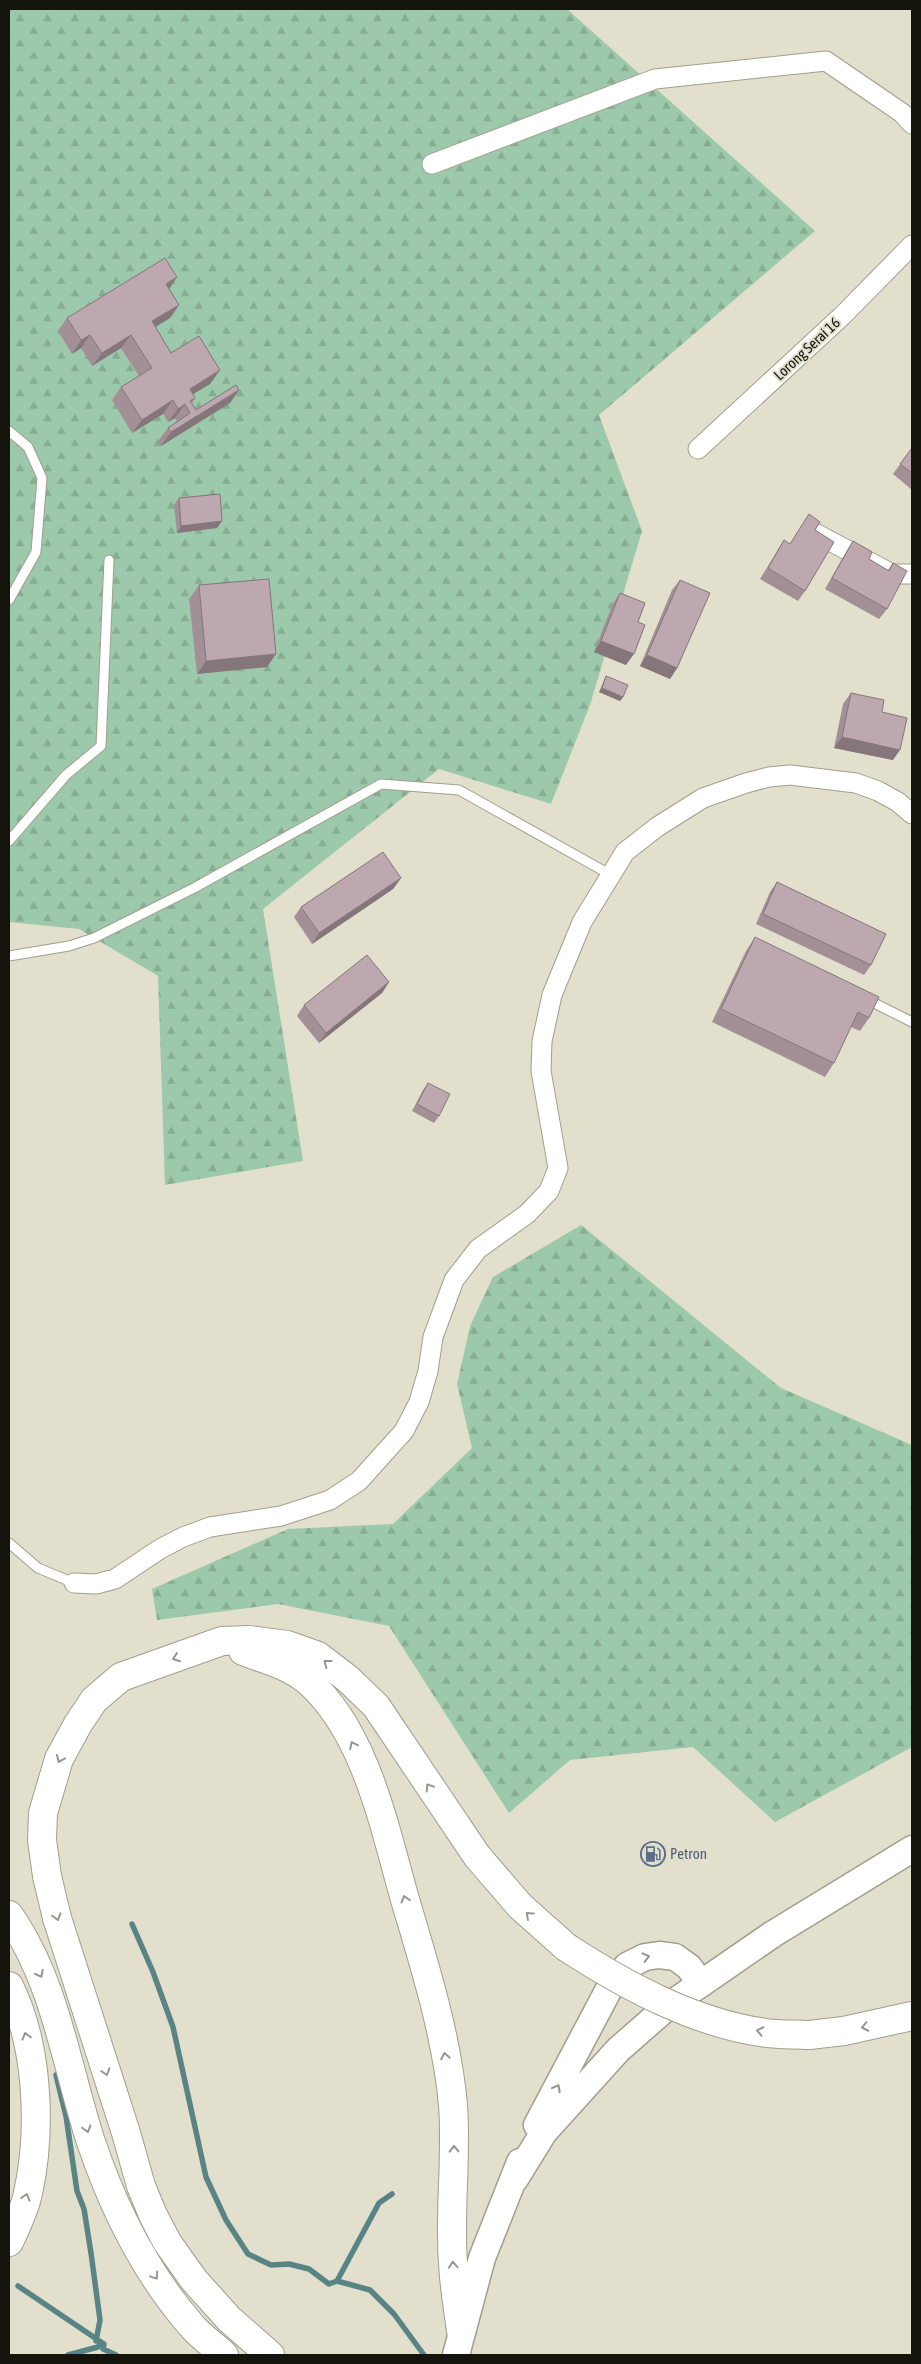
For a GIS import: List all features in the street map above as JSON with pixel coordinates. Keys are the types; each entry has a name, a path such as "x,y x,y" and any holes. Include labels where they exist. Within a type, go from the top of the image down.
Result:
{"highway":[{"path":"270,2355 229,2319 194,2280 167,2242 153,2215 141,2186 126,2133 57,1918 47,1876 42,1840 43,1813 59,1759 78,1724 94,1700 121,1677 222,1641 249,1640 287,1645 318,1656 348,1679 376,1706 477,1856 520,1906 566,1947 605,1973 688,2012 766,2033 809,2035 844,2031 912,2016"},
{"path":"222,1641 245,1652 278,1663 308,1681 342,1722 374,1793 420,1950 439,2026 453,2104 453,2262 458,2343"},
{"path":"9,1915 45,1984 90,2140 128,2230 152,2272 186,2319 224,2355"},
{"path":"9,1986 16,2000 28,2043 35,2107 35,2142 28,2194 9,2242"}],"main road":[{"path":"515,2180 544,2132 612,2057 667,2007 773,1934 912,1849"},
{"path":"458,2343 482,2258 515,2180 525,2147 608,1989 622,1970 632,1962 645,1957 667,1955 675,1957 689,1967 701,1984"}],"street":[{"path":"432,164 655,79 826,61 902,113 912,124"},
{"name":"Lorong Serai 16","path":"698,448 842,316 912,245"},
{"path":"815,533 892,574 912,574"},
{"path":"74,1583 96,1584 115,1579 160,1549 183,1537 210,1527 281,1516 330,1500 359,1480 404,1431 419,1402 428,1371 433,1337 454,1280 478,1249 527,1214 549,1191 558,1168 541,1071 542,1041 552,995 582,922 626,852 657,828 703,798 769,777 790,775 856,783 878,791 898,802 912,814"}],"lane":[{"path":"9,431 28,447 42,478 36,552 9,600"},
{"path":"9,841 66,775 102,746 108,560"},
{"path":"9,956 69,946 94,938 194,888 381,784 459,790 611,875"},
{"path":"861,996 912,1022"},
{"path":"9,1543 38,1568 74,1583"}],"green space":[{"path":"9,9 567,9 815,231 599,415 642,531 590,705 551,804 439,769 263,909 303,1161 165,1185 158,976 79,929 9,922"},
{"path":"581,1225 781,1388 912,1445 912,1747 775,1822 693,1747 570,1760 509,1813 389,1626 278,1604 157,1620 152,1589 288,1529 393,1524 472,1448 457,1384 470,1326 493,1277"}],"building":[{"path":"165,258 177,277 166,284 179,305 152,321 171,353 199,336 220,370 190,389 195,398 190,401 196,410 236,385 239,390 171,432 168,428 190,413 185,404 178,409 173,400 142,420 121,387 152,368 131,335 102,353 90,335 81,340 67,318"},
{"path":"912,448 912,473 900,464"},
{"path":"220,494 222,521 181,526 179,498"},
{"path":"809,514 820,522 815,530 834,542 805,591 768,568 784,540 790,544"},
{"path":"853,541 872,552 869,559 889,571 893,563 907,571 887,609 832,578"},
{"path":"269,579 276,654 206,661 199,585"},
{"path":"680,580 710,593 677,668 647,655"},
{"path":"620,593 645,603 638,622 645,625 634,654 601,641"},
{"path":"606,676 628,685 623,697 602,688"},
{"path":"851,693 884,700 882,712 907,718 900,750 842,737"},
{"path":"383,852 401,878 319,933 301,907"},
{"path":"777,882 886,934 871,965 763,914"},
{"path":"755,937 879,997 869,1018 858,1012 834,1063 721,1009"},
{"path":"367,955 389,982 326,1033 304,1005"},
{"path":"428,1083 450,1094 439,1116 417,1104"}],"waterway":[{"path":"132,1924 153,1972 173,2027 206,2177 226,2220 248,2254 271,2265 289,2264 309,2269 329,2284 337,2281 379,2203 392,2194"},
{"path":"56,2075 66,2116 77,2191 84,2209 91,2253 100,2320 96,2341"},
{"path":"337,2281 370,2290 394,2314 424,2355"},
{"path":"18,2286 104,2344 103,2349 116,2355"},
{"path":"68,2355 98,2347 101,2343"}],"place":[{"name":"Petron","path":"653,1854"}]}
